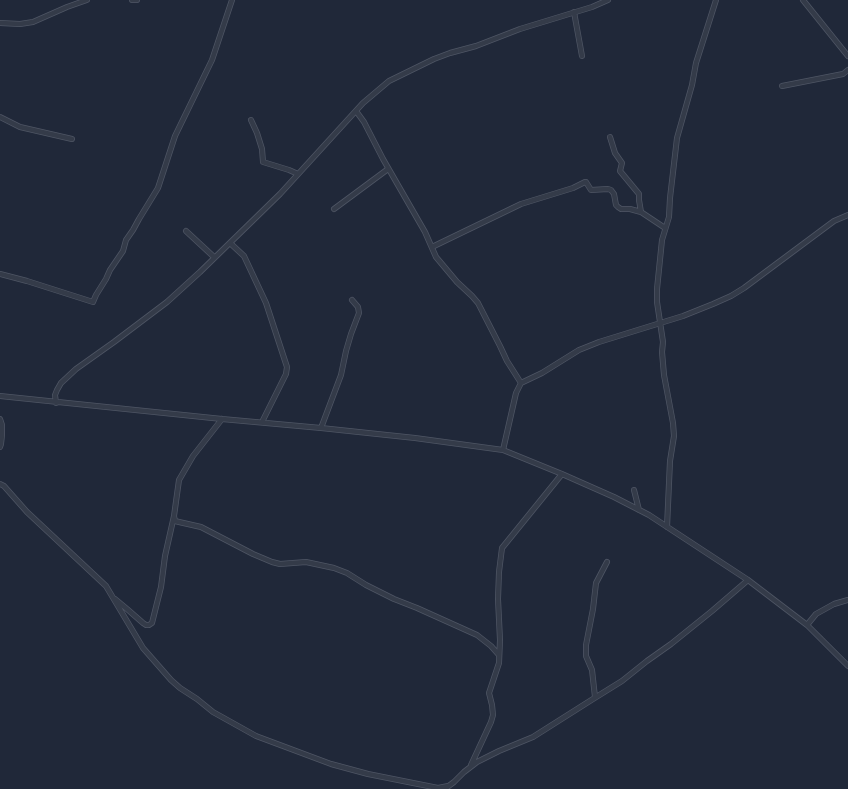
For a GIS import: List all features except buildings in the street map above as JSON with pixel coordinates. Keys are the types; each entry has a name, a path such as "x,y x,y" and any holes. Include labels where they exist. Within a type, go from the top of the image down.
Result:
{"street":[{"path":"0,23 20,24 33,22 87,0"},
{"path":"132,0 137,0"},
{"path":"0,274 93,302 126,240 158,188 175,136 212,60 232,0"},
{"path":"56,403 57,390 61,383 76,369 167,302 200,272 280,194 363,103 389,81 434,59 450,53 476,46 520,29 608,0"},
{"path":"667,527 670,461 674,436 664,375 662,352 663,342 657,302 657,289 662,240 669,217 677,138 692,84 696,63 716,0"},
{"path":"803,0 848,56"},
{"path":"574,12 582,56"},
{"path":"782,86 844,74 848,70"},
{"path":"356,111 364,122 388,169 415,214 436,257 457,282 478,303 506,361 521,383"},
{"path":"0,117 20,127 72,139"},
{"path":"251,120 262,149 263,162 298,174"},
{"path":"610,137 614,150 622,163 620,171 639,194 641,212"},
{"path":"334,209 388,169"},
{"path":"432,247 521,204 573,188 585,182 593,191 611,190 614,194 616,205 621,209 630,209 641,212 665,228"},
{"path":"503,450 516,393 521,383 542,373 579,350 599,342 689,313 731,296 749,285 834,221 848,215"},
{"path":"186,231 214,257"},
{"path":"230,243 244,256 266,303 286,364 286,374 262,422"},
{"path":"321,428 341,375 346,351 359,313 358,307 352,300"},
{"path":"0,396 56,403 415,438 503,450 562,474 649,515 748,580 807,625 848,666"},
{"path":"0,419 2,425 0,447"},
{"path":"113,598 146,625 152,623 161,587 179,480 193,456 222,419"},
{"path":"470,766 493,715 489,693 499,663 500,655 498,599 502,548 562,474"},
{"path":"0,484 4,486 31,516 106,586 143,648 171,680 213,712 256,736 338,766 368,774 438,788 446,788 470,766 487,756 532,737 622,681 712,611 748,580"},
{"path":"634,490 639,510"},
{"path":"174,516 176,521 201,527 253,554 272,562 280,564 306,562 334,568 347,573 366,585 394,599 477,636 491,646 500,655"},
{"path":"595,697 592,670 586,656 586,646 596,583 607,562"},
{"path":"807,625 816,614 834,604 848,600"}]}
